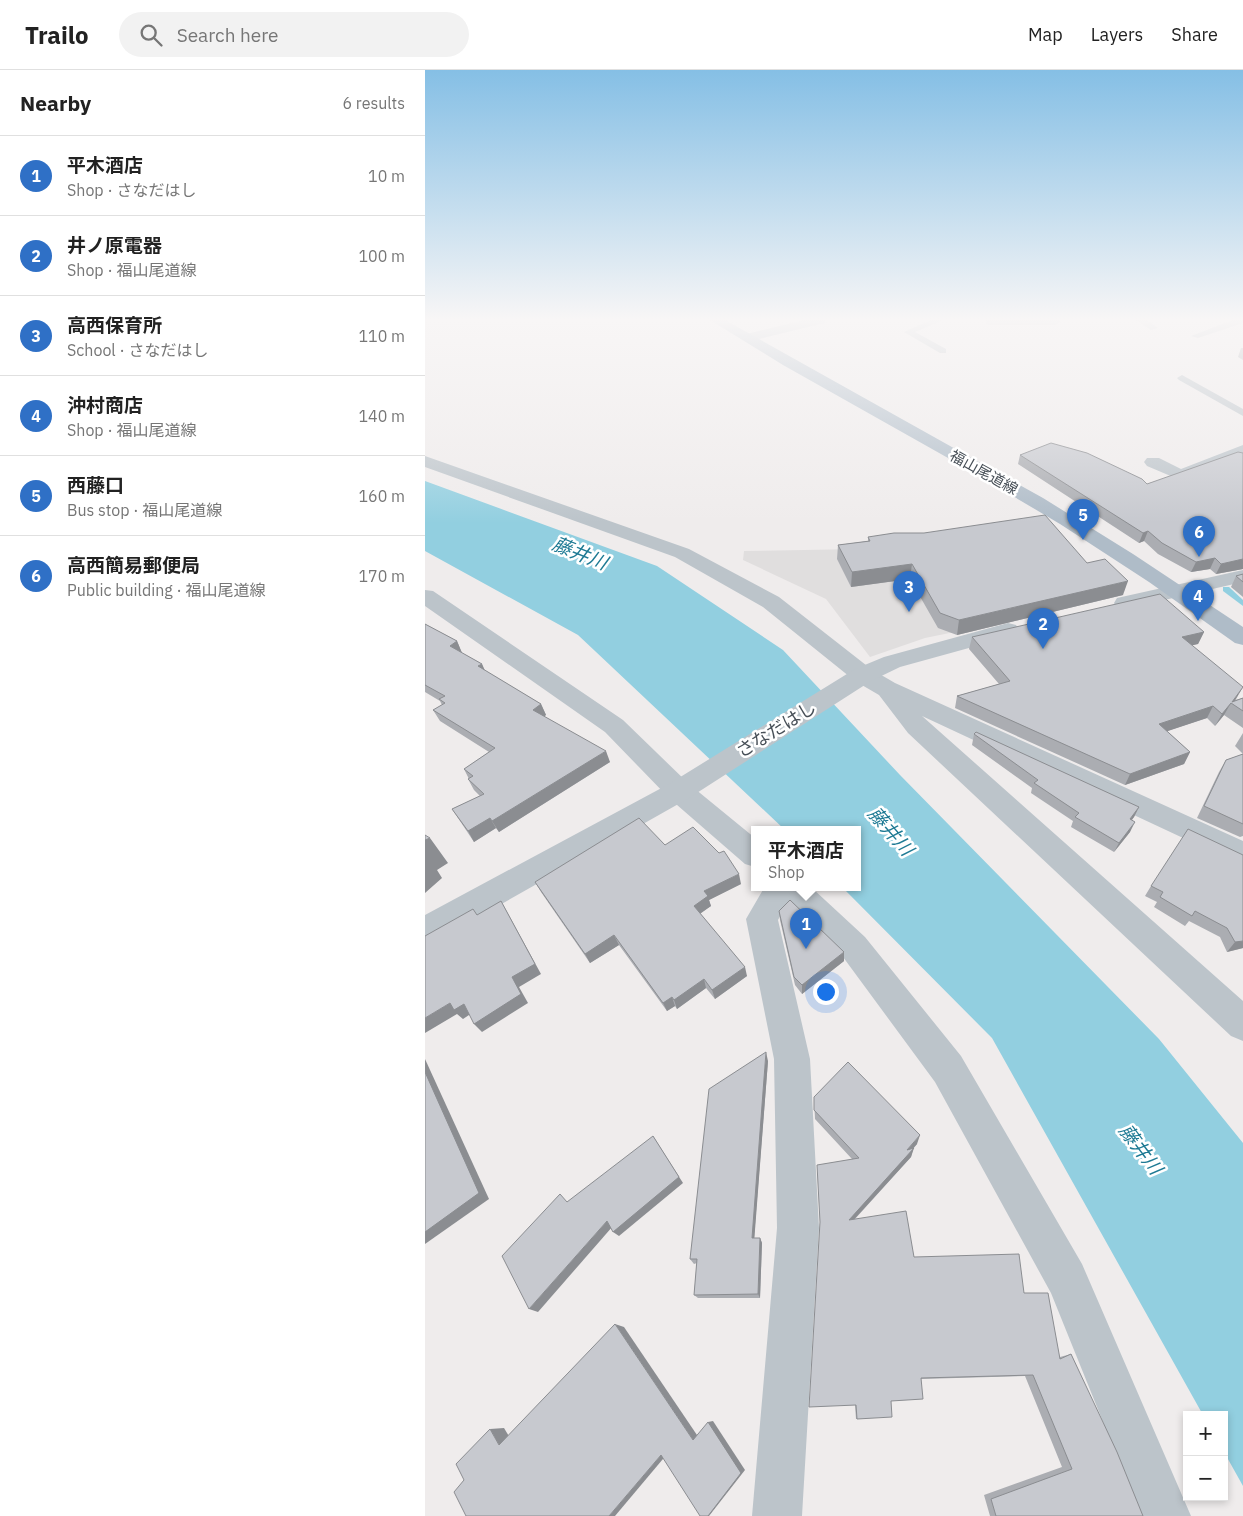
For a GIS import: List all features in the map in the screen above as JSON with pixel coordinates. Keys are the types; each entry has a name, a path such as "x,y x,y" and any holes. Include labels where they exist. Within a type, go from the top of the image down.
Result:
{"main road":[{"name":"福山尾道線","path":"831,387 1006,484 1178,591 1243,638"}],"street":[{"path":"1153,462 1180,475 1239,455"},
{"path":"425,461 682,553 771,602 868,682 1243,1024"},
{"path":"1101,609 1243,576"},
{"path":"425,596 614,726 689,784 751,851"},
{"name":"さなだはし","path":"425,931 868,682 892,662 1024,627"},
{"path":"868,682 1243,854"},
{"path":"777,1516 798,1228 792,1059 762,919 779,891"},
{"path":"795,891 853,947 948,1069 1067,1278 1166,1516"}],"lane":[{"path":"1199,387 1243,413"}],"shaded area":[{"path":"945,541 989,625 925,638 870,657 826,599 743,560 744,551 860,549"}],"water":[{"name":"藤井川","path":"425,481 657,566 783,650 900,775 1159,1039 1243,1143 1243,1486 1228,1459 1228,1411 1201,1411 992,1038 846,891 861,891 861,826 781,826 578,635 425,551"}],"building":[{"path":"1051,443 1087,453 1142,479 1147,484 1238,452 1243,453 1243,559 1221,564 1215,558 1196,562 1162,543 1148,531 1143,533 1020,455"},
{"path":"1045,515 1087,563 1105,559 1128,581 959,620 940,613 912,564 852,572 838,545 870,541 868,537 894,533 924,533"},
{"path":"1243,574 1243,582 1236,576"},
{"path":"1160,594 1204,632 1182,637 1243,687 1232,702 1243,698 1243,711 1231,703 1222,714 1213,706 1159,724 1190,752 1130,774 957,696 1010,681 972,637"},
{"path":"425,624 457,641 450,646 482,664 478,666 541,704 533,710 606,751 492,821 490,818 468,831 452,809 484,794 468,779 473,776 464,769 495,748 433,710 445,703 439,699 445,696 425,685"},
{"path":"976,732 1139,807 1130,819 1135,822 1119,843 1075,817 1079,813 1034,783 1038,780 974,734"},
{"path":"1243,754 1243,824 1204,806 1226,760"},
{"path":"639,818 665,845 693,827 719,853 724,851 739,874 704,891 708,896 694,906 745,967 712,990 704,979 674,1000 672,997 663,1003 614,935 585,954 535,882"},
{"path":"1188,829 1243,855 1243,941 1235,942 1227,928 1195,911 1192,916 1160,897 1163,892 1151,886"},
{"path":"790,900 844,952 802,985 794,977 779,911"},
{"path":"501,901 535,964 512,977 521,994 474,1024 464,1004 454,1010 450,1003 425,1018 425,936 473,909 477,915"},
{"path":"766,1052 752,1238 760,1238 758,1294 694,1295 697,1259 690,1259 709,1089"},
{"path":"848,1062 920,1135 907,1150 914,1148 849,1220 906,1211 914,1257 1019,1254 1024,1293 1048,1293 1060,1359 1071,1354 1117,1452 1143,1516 996,1516 991,1499 1072,1469 1033,1375 921,1378 923,1399 891,1401 892,1417 857,1419 856,1405 809,1407 820,1222 817,1165 859,1158 814,1110 814,1097"},
{"path":"425,1072 479,1193 425,1232"},
{"path":"653,1136 679,1177 613,1232 607,1221 529,1309 502,1256 560,1194 567,1202"},
{"path":"615,1324 693,1440 708,1422 741,1473 708,1516 700,1516 661,1455 609,1516 466,1516 454,1492 464,1480 456,1464 490,1429 499,1445"}],"waterway":[{"path":"1226,589 1243,604"}],"place":[{"name":"西藤口","path":"1083,540"},
{"name":"高西簡易郵便局","path":"1199,557"},
{"name":"高西保育所","path":"909,612"},
{"name":"沖村商店","path":"1198,621"},
{"name":"井ノ原電器","path":"1043,649"},
{"name":"平木酒店","path":"806,949"}]}
